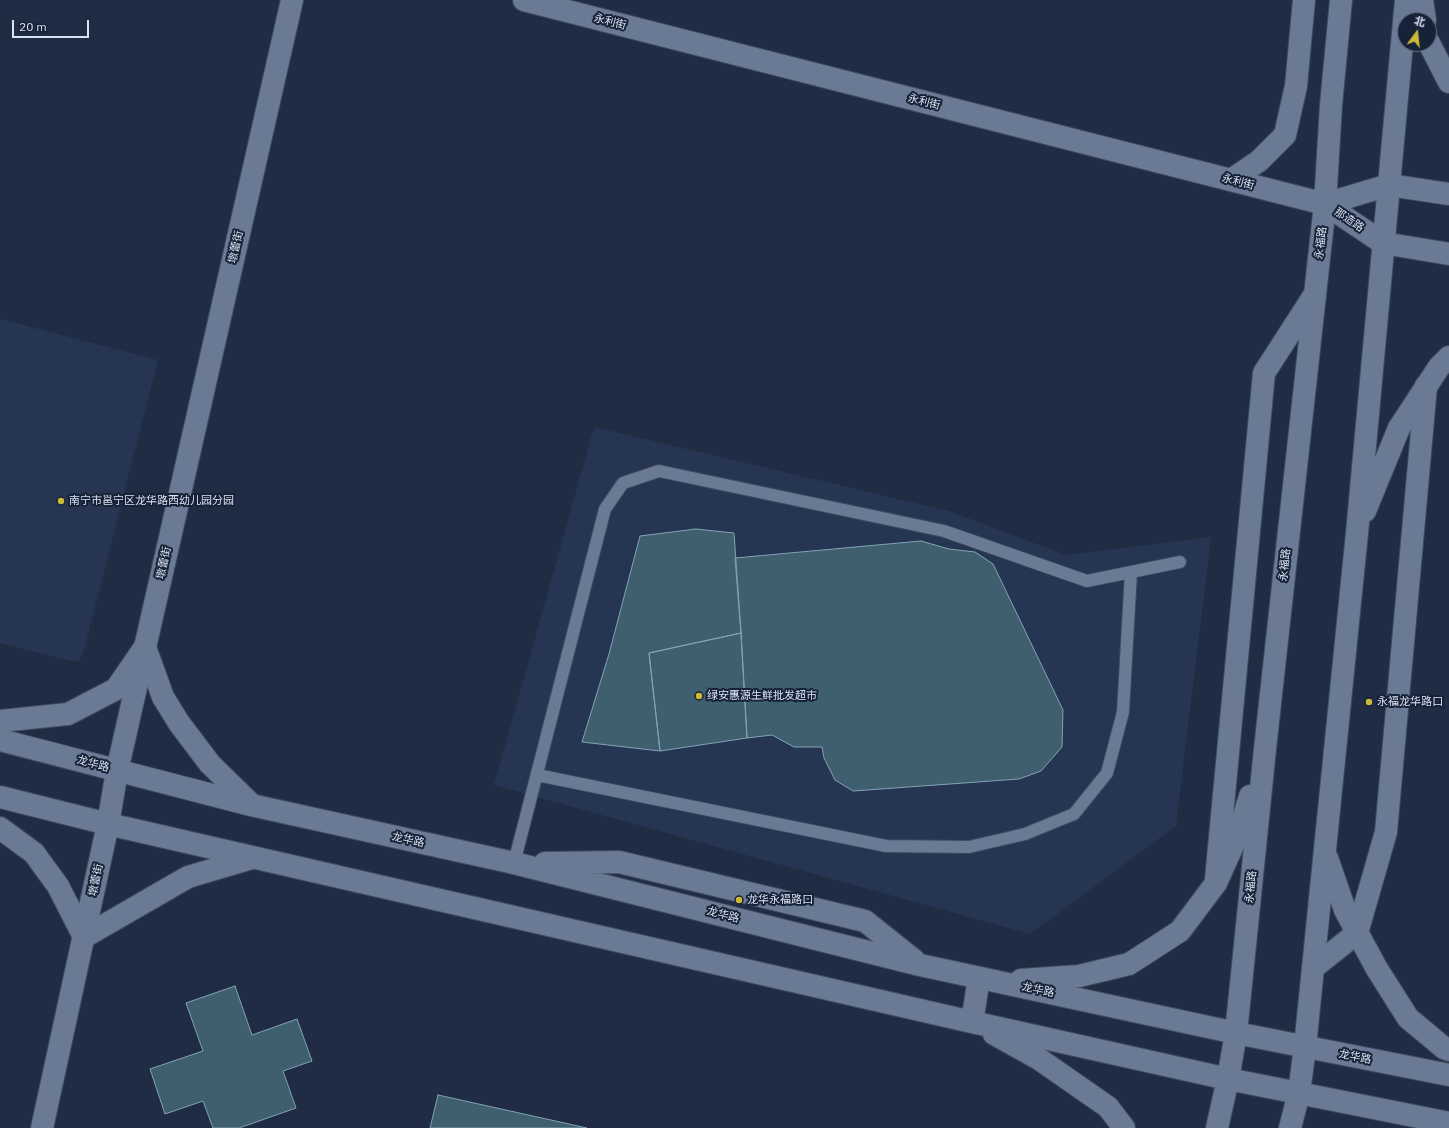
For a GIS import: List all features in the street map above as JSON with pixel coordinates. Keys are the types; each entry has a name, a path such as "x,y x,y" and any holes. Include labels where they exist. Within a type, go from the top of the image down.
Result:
{"main road":[{"name":"墩蕾街","path":"42,1128 108,824 117,770 292,0"},
{"name":"永利街","path":"524,0 1325,204"},
{"path":"1231,180 1259,161 1285,135 1296,86 1304,0"},
{"name":"永福路","path":"1217,1128 1236,1033 1265,749 1325,204 1330,105 1341,0"},
{"path":"1290,1128 1299,1093 1306,1047 1357,533 1406,0"},
{"path":"1400,65 1406,52"},
{"path":"1434,52 1449,82"},
{"name":"那造路","path":"1325,204 1389,185 1449,194"},
{"name":"那造路","path":"1325,204 1383,244 1449,254"},
{"path":"1216,883 1264,373 1315,294"},
{"path":"1357,533 1399,428 1438,367 1449,357"},
{"path":"1313,968 1357,933 1386,832 1426,386"},
{"path":"0,721 68,714 116,689 145,647"},
{"path":"145,647 163,697 179,723 210,764 252,805"},
{"name":"龙华路","path":"0,740 252,805 514,863 987,980 1236,1033 1449,1075"},
{"path":"972,1022 987,980 1079,976 1128,964 1180,931 1216,883 1239,832 1265,749"},
{"path":"0,797 108,824 972,1022 1228,1079 1449,1123"},
{"path":"0,828 34,853 58,886 84,937 188,877 253,857"},
{"path":"1325,852 1345,910 1377,969 1408,1018 1444,1048 1449,1050"},
{"path":"514,863 618,862 865,921 920,964"},
{"path":"972,1022 1040,1059 1108,1107 1124,1128"}],"lane":[{"path":"514,863 605,509 623,483 659,471 944,530 1087,581 1180,562"},
{"path":"537,776 886,846 969,847 1025,834 1074,814 1107,773 1123,712 1131,572"}],"shaded area":[{"name":"南宁市邕宁区龙华路西幼儿园分园","path":"0,319 158,360 83,654 79,661 71,661 0,643"},
{"path":"594,427 949,511 1066,555 1211,537 1176,826 1030,934 494,785"}],"building":[{"path":"696,529 734,533 741,633 649,653 660,751 582,742 609,654 640,536"},
{"path":"921,541 949,549 975,552 993,564 1063,710 1062,747 1041,771 1019,779 853,791 835,780 824,758 822,747 794,747 772,735 747,738 735,558"},
{"name":"绿安惠源生鲜批发超市","path":"741,633 747,738 660,751 649,653"},
{"path":"235,986 252,1035 297,1019 312,1061 283,1071 296,1108 239,1128 213,1128 203,1101 165,1114 150,1069 203,1051 186,1003"},
{"path":"438,1095 587,1128 430,1128"}],"place":[{"name":"南宁市邕宁区龙华路西幼儿园分园","path":"61,501"},
{"name":"绿安惠源生鲜批发超市","path":"699,696"},
{"name":"永福龙华路口","path":"1369,702"},
{"name":"龙华永福路口","path":"739,900"}]}
